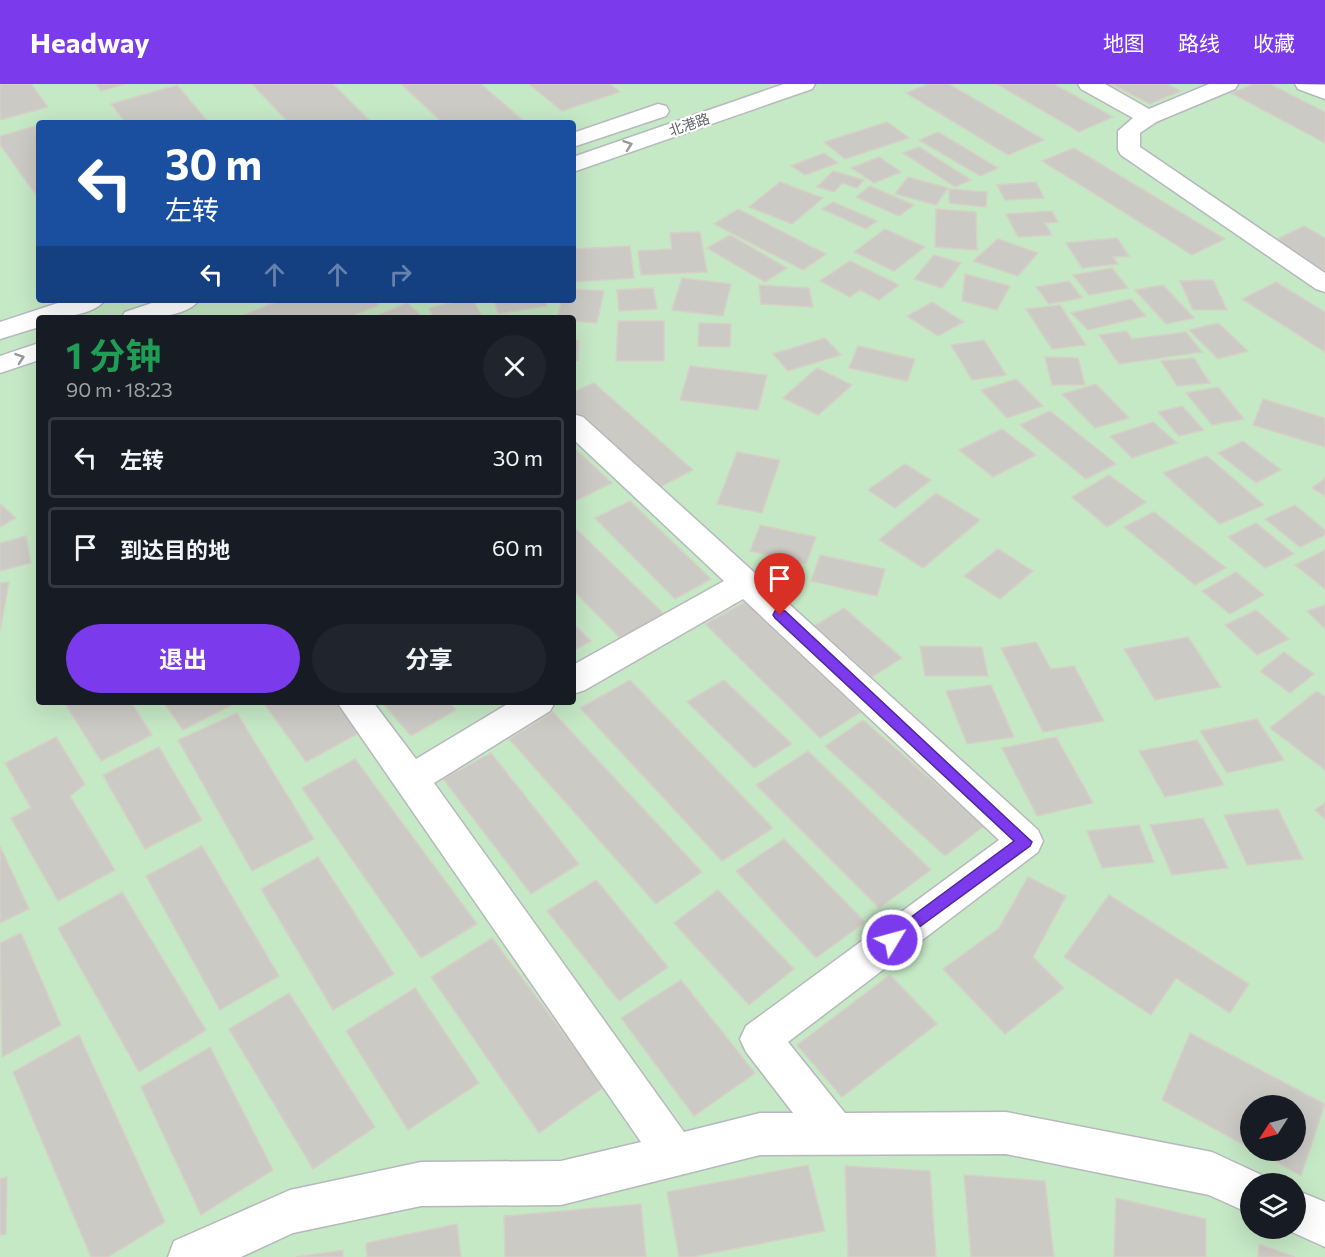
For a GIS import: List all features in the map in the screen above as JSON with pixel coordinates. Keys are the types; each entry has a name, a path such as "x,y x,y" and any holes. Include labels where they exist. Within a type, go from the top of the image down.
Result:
{"street":[{"name":"北港路","path":"576,164 804,84"},
{"path":"1089,84 1148,117"},
{"path":"1227,84 1148,117 1129,131 1129,150 1325,284"},
{"path":"1306,84 1325,93"},
{"name":"北港路","path":"576,139 673,106"},
{"path":"47,315 83,303"},
{"path":"143,315 177,303"},
{"path":"0,331 36,319"},
{"path":"0,365 36,352"},
{"path":"576,426 1025,842 760,1039 836,1134"},
{"path":"576,679 745,583"},
{"path":"356,705 411,779 675,1155"},
{"path":"411,779 533,705"},
{"path":"190,1257 290,1212 421,1184 561,1183 760,1134 1006,1133 1212,1174 1240,1187"},
{"path":"1306,1216 1325,1225"}],"green space":[{"path":"0,84 1325,84 1325,1257 0,1257"}],"building":[{"path":"0,84 31,84 48,107 0,120"},
{"path":"96,84 126,84 101,91"},
{"path":"252,84 333,84 369,120 286,120"},
{"path":"401,84 481,84 523,120 440,120"},
{"path":"529,84 610,84 620,92 562,111"},
{"path":"928,84 949,84 1044,140 1008,155 906,93"},
{"path":"997,84 1054,84 1113,117 1079,132"},
{"path":"1111,84 1167,84 1181,91 1150,104"},
{"path":"1254,84 1270,84 1325,112 1325,143 1231,93"},
{"path":"177,85 206,120 124,120 111,104"},
{"path":"887,122 909,138 845,159 824,142"},
{"path":"36,126 36,195 0,145 0,136"},
{"path":"938,132 998,168 980,176 919,140"},
{"path":"919,147 971,180 955,187 903,153"},
{"path":"1074,148 1225,239 1192,255 1042,161"},
{"path":"824,153 838,163 805,175 791,166"},
{"path":"879,157 901,172 874,183 851,168"},
{"path":"833,171 864,180 857,188 842,183 834,192 817,187"},
{"path":"908,177 948,188 936,205 895,194"},
{"path":"780,182 823,198 792,224 749,207"},
{"path":"1036,182 1044,198 1005,200 997,185"},
{"path":"870,186 914,205 899,216 856,197"},
{"path":"949,189 987,192 986,207 949,203"},
{"path":"833,202 877,221 866,229 822,209"},
{"path":"738,209 826,254 803,270 714,224"},
{"path":"936,209 976,212 977,250 935,247"},
{"path":"1052,211 1058,222 1045,223 1052,235 1018,237 1006,214"},
{"path":"1304,226 1325,238 1325,271 1273,241"},
{"path":"885,229 925,247 894,271 854,252"},
{"path":"700,232 707,272 641,275 638,251 672,249 670,233"},
{"path":"730,235 787,268 765,282 707,248"},
{"path":"1117,238 1129,256 1113,257 1118,264 1082,268 1066,243"},
{"path":"998,239 1038,253 1018,276 973,261"},
{"path":"630,246 634,278 576,282 576,249"},
{"path":"934,255 961,263 942,288 914,279"},
{"path":"850,261 899,285 879,300 860,290 850,297 820,281"},
{"path":"1112,268 1128,288 1089,295 1073,275"},
{"path":"965,274 1010,286 997,310 962,301"},
{"path":"682,278 731,284 723,316 672,310"},
{"path":"1213,280 1227,310 1193,310 1180,281"},
{"path":"1069,281 1082,298 1049,304 1036,287"},
{"path":"1276,282 1325,312 1325,352 1242,299"},
{"path":"759,285 809,288 813,307 761,304"},
{"path":"1163,285 1194,318 1166,324 1135,290"},
{"path":"653,288 657,309 619,311 617,290"},
{"path":"576,289 604,291 597,323 576,321 576,315 558,315 561,303 576,303"},
{"path":"1131,299 1146,316 1088,330 1071,313"},
{"path":"932,302 964,322 938,336 907,316"},
{"path":"274,303 377,303 379,305 354,315 244,315"},
{"path":"407,303 421,315 378,315"},
{"path":"450,303 475,303 481,315 432,315 429,308"},
{"path":"495,303 546,303 547,306 498,314"},
{"path":"1060,305 1086,345 1052,349 1026,309"},
{"path":"618,321 664,321 664,361 616,361"},
{"path":"699,323 731,324 730,347 698,346"},
{"path":"1218,323 1248,351 1218,359 1189,330"},
{"path":"1126,331 1132,339 1186,332 1202,352 1119,364 1099,335"},
{"path":"825,338 841,355 788,371 773,354"},
{"path":"576,340 579,340 578,361 576,361"},
{"path":"984,340 1006,375 972,380 951,345"},
{"path":"858,346 915,359 907,381 849,368"},
{"path":"1045,357 1078,358 1085,385 1052,385"},
{"path":"1194,358 1210,383 1177,386 1161,361"},
{"path":"690,366 767,375 758,410 680,400"},
{"path":"817,368 852,385 818,415 783,398"},
{"path":"1016,379 1043,406 1007,418 981,390"},
{"path":"594,383 693,470 658,488 576,414 576,391"},
{"path":"1096,384 1129,418 1095,428 1062,394"},
{"path":"1218,387 1244,419 1212,425 1186,393"},
{"path":"1263,399 1325,418 1325,447 1253,425"},
{"path":"1182,406 1204,430 1179,436 1158,412"},
{"path":"1050,411 1116,464 1086,479 1020,425"},
{"path":"1153,422 1177,443 1132,458 1110,436"},
{"path":"1002,429 1036,455 993,477 959,450"},
{"path":"1243,441 1281,470 1256,483 1218,453"},
{"path":"576,450 612,483 576,501"},
{"path":"737,452 780,460 762,513 717,504"},
{"path":"1207,456 1264,505 1220,524 1163,473"},
{"path":"905,464 931,480 895,508 868,490"},
{"path":"1109,475 1146,502 1107,527 1072,497"},
{"path":"1325,478 1325,496 1312,488"},
{"path":"936,493 980,520 923,568 879,540"},
{"path":"630,501 711,579 675,599 595,518"},
{"path":"0,504 16,518 0,527"},
{"path":"1295,505 1325,530 1325,535 1300,547 1265,519"},
{"path":"1154,512 1226,568 1195,585 1124,527"},
{"path":"1256,523 1294,554 1265,568 1228,537"},
{"path":"760,525 816,537 806,564 750,551"},
{"path":"576,529 665,615 621,639 576,593"},
{"path":"26,536 31,563 0,571 0,543"},
{"path":"998,549 1033,571 1000,599 964,576"},
{"path":"1325,550 1325,589 1295,565"},
{"path":"820,555 885,569 877,596 811,581"},
{"path":"1236,572 1264,595 1230,614 1202,591"},
{"path":"9,582 0,631 0,583"},
{"path":"745,602 861,712 820,738 705,624"},
{"path":"1325,605 1325,629 1307,611"},
{"path":"844,608 902,658 872,677 814,626"},
{"path":"1256,610 1289,639 1257,655 1225,625"},
{"path":"576,626 591,641 576,649"},
{"path":"1188,637 1221,687 1155,700 1124,649"},
{"path":"1036,642 1051,669 1074,666 1104,721 1043,732 1001,648"},
{"path":"920,646 982,647 988,676 925,676"},
{"path":"1284,652 1314,674 1290,693 1260,671"},
{"path":"630,680 773,828 722,861 580,708"},
{"path":"724,680 792,744 754,768 687,702"},
{"path":"991,685 1014,737 967,744 946,691"},
{"path":"1317,691 1325,697 1325,770 1270,728"},
{"path":"66,705 133,705 152,735 101,761"},
{"path":"165,705 232,705 183,730"},
{"path":"265,705 338,705 359,733 306,762"},
{"path":"385,705 452,705 456,710 411,736"},
{"path":"553,712 702,872 656,904 509,739"},
{"path":"237,713 314,839 252,871 178,740"},
{"path":"1257,719 1284,760 1227,773 1200,731"},
{"path":"863,720 984,826 945,856 825,746"},
{"path":"56,737 85,784 70,796 115,870 58,901 11,818 31,808 5,763"},
{"path":"1056,737 1093,803 1037,816 1002,748"},
{"path":"1197,740 1224,785 1165,797 1139,751"},
{"path":"159,747 202,820 145,849 103,775"},
{"path":"808,751 931,870 879,908 756,785"},
{"path":"491,753 579,864 531,894 443,779"},
{"path":"355,759 477,924 421,958 302,788"},
{"path":"1325,803 1325,819 1315,810"},
{"path":"1278,809 1303,859 1247,865 1224,815"},
{"path":"1203,818 1228,868 1172,875 1150,825"},
{"path":"1139,825 1154,862 1102,868 1087,831"},
{"path":"784,839 865,922 816,958 736,871"},
{"path":"0,846 29,909 0,923"},
{"path":"202,846 279,976 220,1010 146,876"},
{"path":"318,857 394,974 333,1010 261,889"},
{"path":"1028,877 1066,896 1033,957 1064,988 1005,1034 943,969 999,928"},
{"path":"596,880 668,967 619,1001 547,911"},
{"path":"718,890 794,969 749,1005 674,923"},
{"path":"122,892 206,1030 139,1072 58,928"},
{"path":"1109,895 1249,984 1230,1013 1176,978 1151,1015 1064,957"},
{"path":"21,933 61,1025 2,1057 0,943"},
{"path":"492,938 604,1087 539,1133 431,977"},
{"path":"890,975 937,1024 842,1097 797,1045"},
{"path":"681,980 755,1073 694,1116 621,1018"},
{"path":"415,988 479,1083 408,1130 346,1031"},
{"path":"289,993 375,1127 313,1169 229,1029"},
{"path":"1190,1033 1325,1104 1306,1161 1306,1095 1240,1095 1240,1143 1162,1100"},
{"path":"79,1035 165,1222 108,1257 91,1257 13,1072"},
{"path":"210,1047 273,1170 201,1215 141,1087"},
{"path":"1274,1161 1306,1161 1302,1173 1296,1173"},
{"path":"808,1165 825,1231 692,1257 679,1257 667,1192"},
{"path":"845,1166 930,1171 936,1257 848,1257"},
{"path":"964,1175 1045,1181 1054,1257 971,1257"},
{"path":"7,1177 6,1234 0,1235 0,1179"},
{"path":"1116,1198 1206,1219 1206,1257 1114,1257"},
{"path":"641,1204 646,1257 505,1257 504,1216"},
{"path":"457,1224 461,1257 367,1257 366,1243"},
{"path":"1259,1244 1295,1257 1258,1257"},
{"path":"343,1250 343,1257 296,1257"}],"route":[{"path":"780,615 1025,842 892,940"}]}
